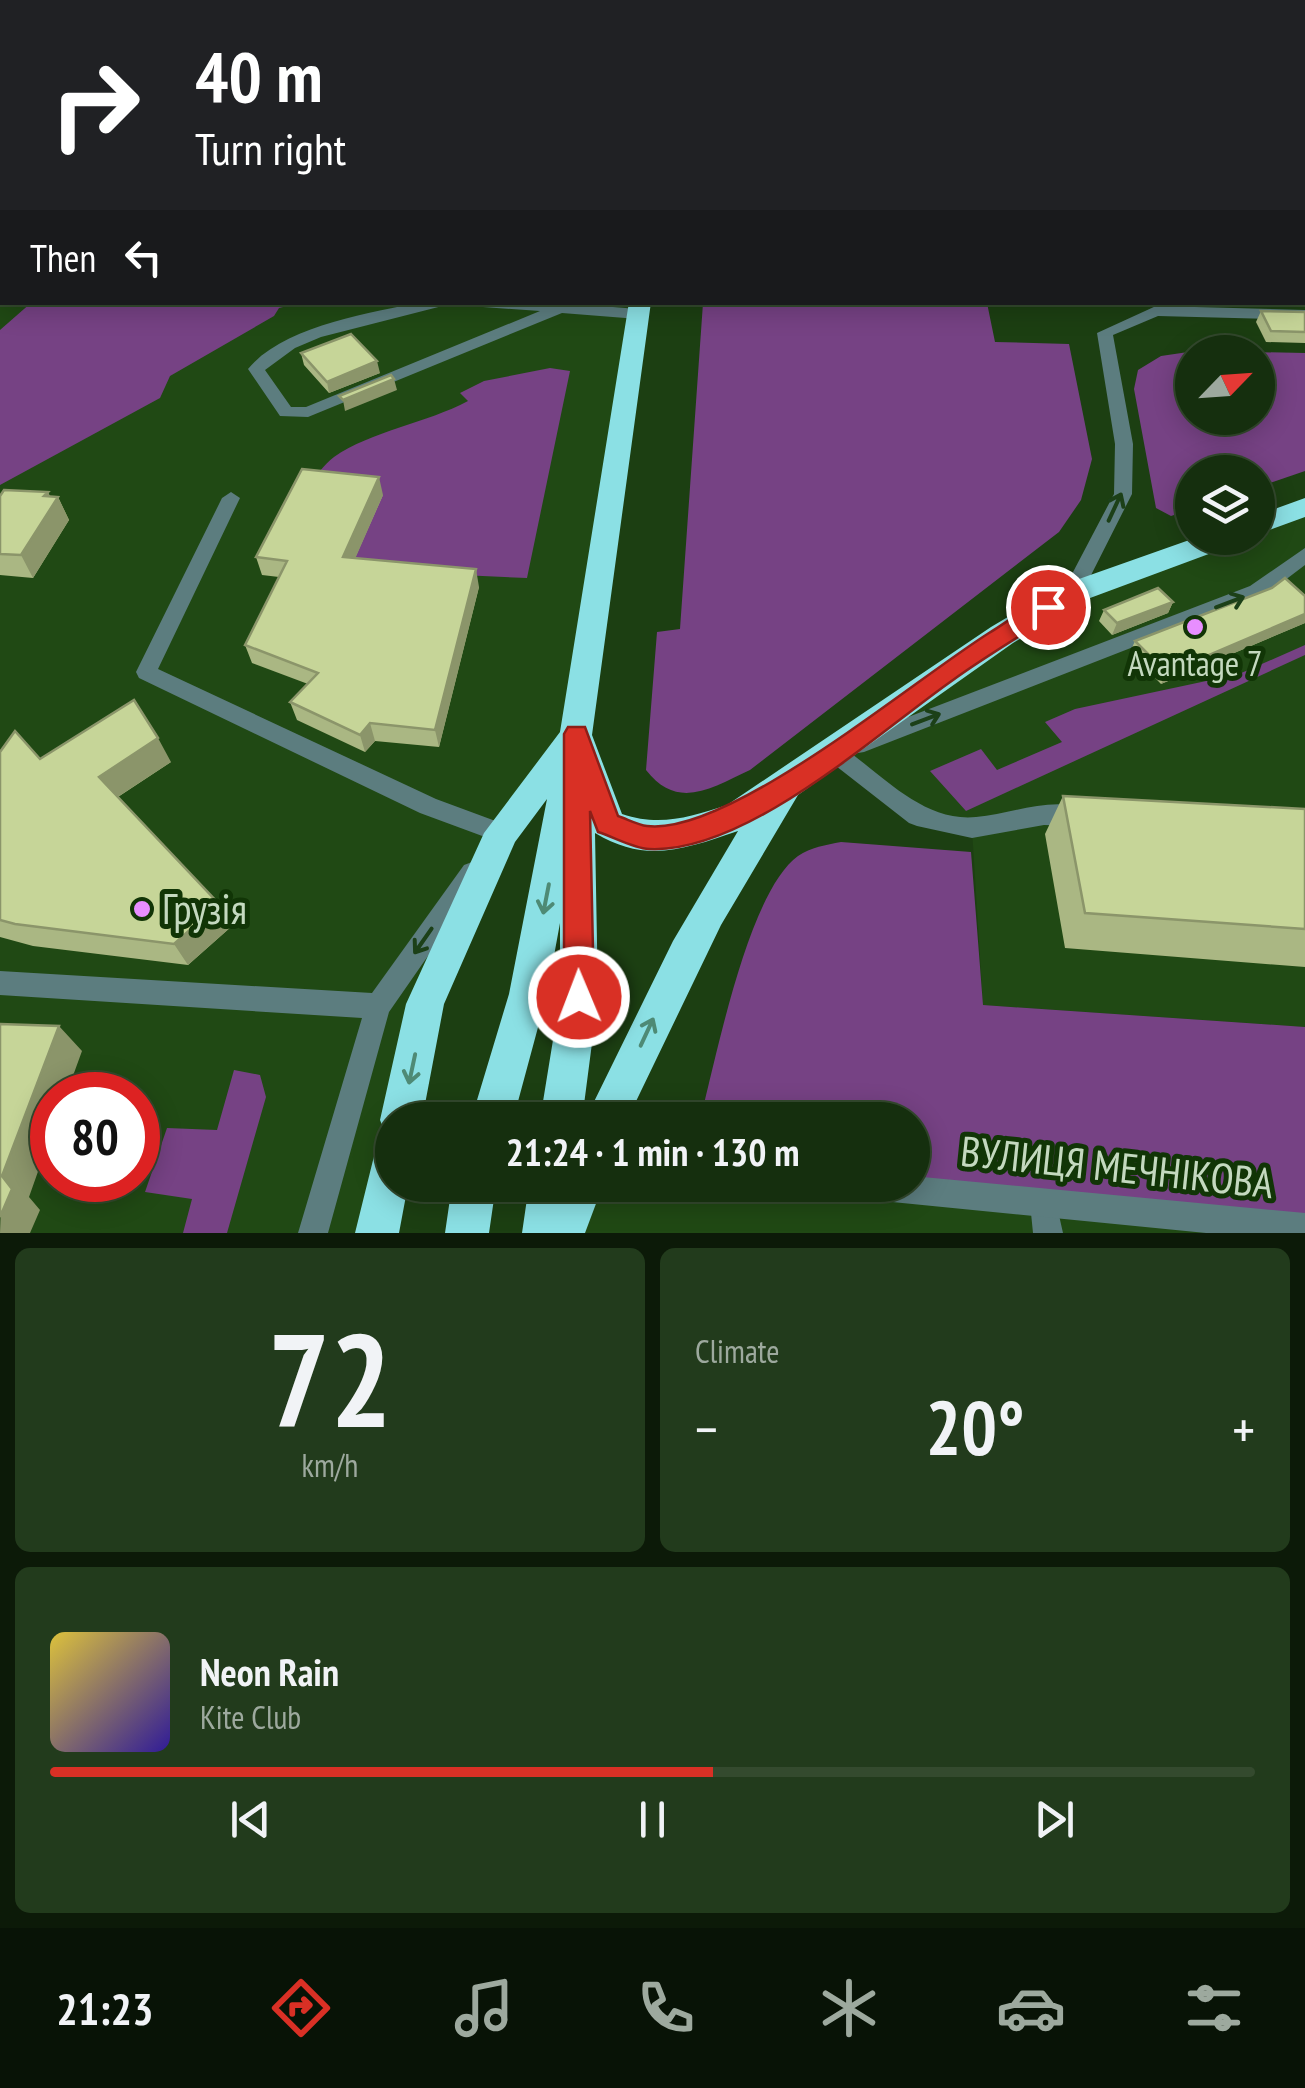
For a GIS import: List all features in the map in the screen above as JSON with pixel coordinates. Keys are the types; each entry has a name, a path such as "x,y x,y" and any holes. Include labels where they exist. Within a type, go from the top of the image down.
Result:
{"highway":[{"path":"497,1102 528,994 576,734 639,308"},
{"path":"1275,518 1305,507"},
{"path":"576,734 608,824 647,838 684,834 738,816 835,754 932,682 1072,594 1176,555"},
{"path":"405,1102 425,1004 500,834 576,734"},
{"path":"564,1102 579,997 576,734"},
{"path":"615,1102 738,856 796,778"},
{"path":"377,1233 383,1202"},
{"path":"466,1233 471,1202"},
{"path":"544,1233 549,1202"},
{"path":"563,1233 575,1202"}],"street":[{"path":"434,305 363,318 332,329 268,356 256,369 258,376 286,412 296,415 558,308"},
{"path":"520,305 639,308"},
{"path":"1072,594 1122,494 1124,444 1106,333 1156,311 1305,315"},
{"path":"231,498 146,672 428,806 500,834 378,1006 313,1233"},
{"path":"835,754 1258,591 1305,555"},
{"path":"835,754 916,816 972,828 1044,815 1100,818"},
{"path":"0,983 378,1006"},
{"name":"ВУЛИЦЯ МЕЧНІКОВА","path":"930,1192 1305,1228"},
{"path":"1044,1203 1048,1233"}],"shaded area":[{"path":"0,305 640,305 576,735 501,833 399,1102 375,1102 375,1202 384,1202 378,1233 0,1233"},
{"path":"29,305 292,305 279,308 274,316 170,376 160,398 0,485 0,330"},
{"path":"703,305 987,305 995,342 1069,344 1092,459 1081,500 1059,532 750,770 708,789 683,793 658,783 646,770 657,632 680,629"},
{"path":"1275,352 1305,353 1305,471 1275,481 1275,455 1175,455 1175,515 1156,508 1134,389 1138,370 1161,356 1175,354 1175,435 1275,435"},
{"path":"550,368 570,371 527,578 350,570 307,487 327,463 365,440 468,401 460,393 484,381"},
{"path":"1305,507 1305,1027 983,1005 972,829 917,816 835,753 1072,593 1176,555 1275,555 1275,518"},
{"path":"1305,645 1305,655 966,811 930,771 981,749 997,770 1062,742 1045,722 1075,709 1239,674"},
{"path":"841,842 971,852 983,1005 1305,1027 1305,1227 930,1187 930,1102 704,1102 749,939 780,875 798,856"},
{"path":"234,1070 260,1075 266,1097 227,1233 183,1233 192,1199 160,1194 160,1148 167,1128 217,1130"},
{"path":"930,1192 1305,1228 1305,1233 563,1233 575,1202 930,1202"}],"building":[{"path":"1261,311 1305,312 1305,332 1271,331"},
{"path":"351,334 377,361 327,382 301,353"},
{"path":"391,375 394,379 343,400 339,396"},
{"path":"302,469 379,477 343,557 476,569 435,730 370,723 360,735 290,702 318,673 245,645 287,561 256,557"},
{"path":"4,490 48,492 44,496 58,497 21,555 0,554 0,496"},
{"path":"1285,578 1305,596 1305,614 1167,673 1135,641 1272,588"},
{"path":"1158,588 1173,602 1117,623 1104,610"},
{"path":"134,700 158,738 99,777 219,904 174,944 0,920 0,752 15,731 40,759"},
{"path":"1063,796 1305,809 1305,929 1085,913"},
{"path":"0,1024 59,1026 42,1072 30,1072 30,1102 2,1176 12,1189 0,1217"}],"place":[{"name":"Avantage 7","path":"1195,627"},
{"name":"Грузія","path":"142,909"}],"route":[{"path":"579,997 576,734 608,824 647,838 684,834 738,816 835,754 946,672 1048,607"}]}
